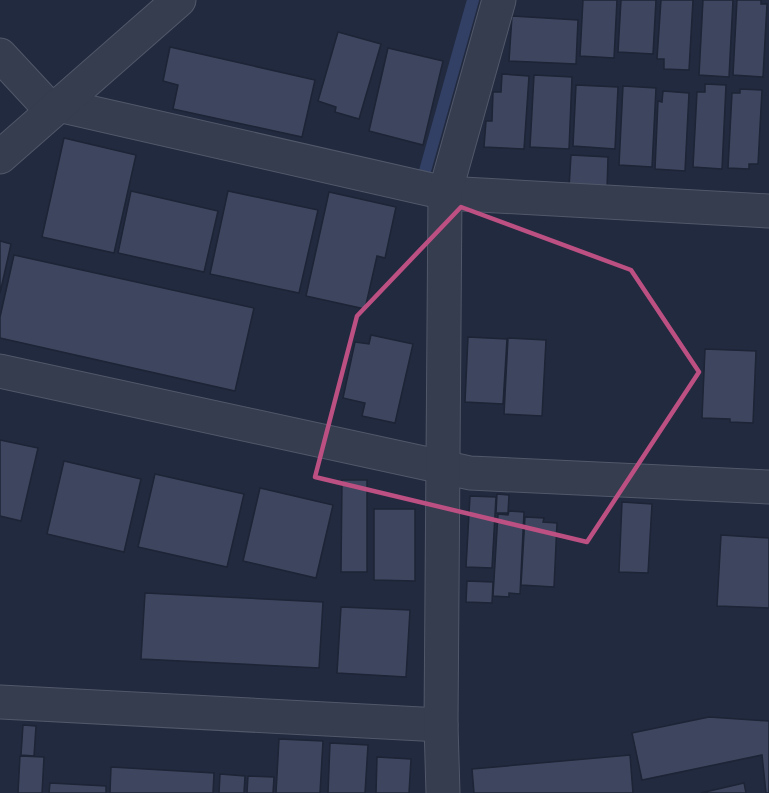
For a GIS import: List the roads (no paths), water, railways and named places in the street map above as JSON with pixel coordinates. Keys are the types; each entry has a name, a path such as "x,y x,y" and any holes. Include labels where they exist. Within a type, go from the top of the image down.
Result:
{"street":[{"path":"0,157 179,0"},
{"path":"443,793 441,725 445,193 499,0"},
{"path":"0,55 55,108 445,193 769,211"},
{"path":"0,371 470,473 769,487"},
{"path":"0,702 441,725"}],"waterway":[{"path":"425,171 473,0"}]}
